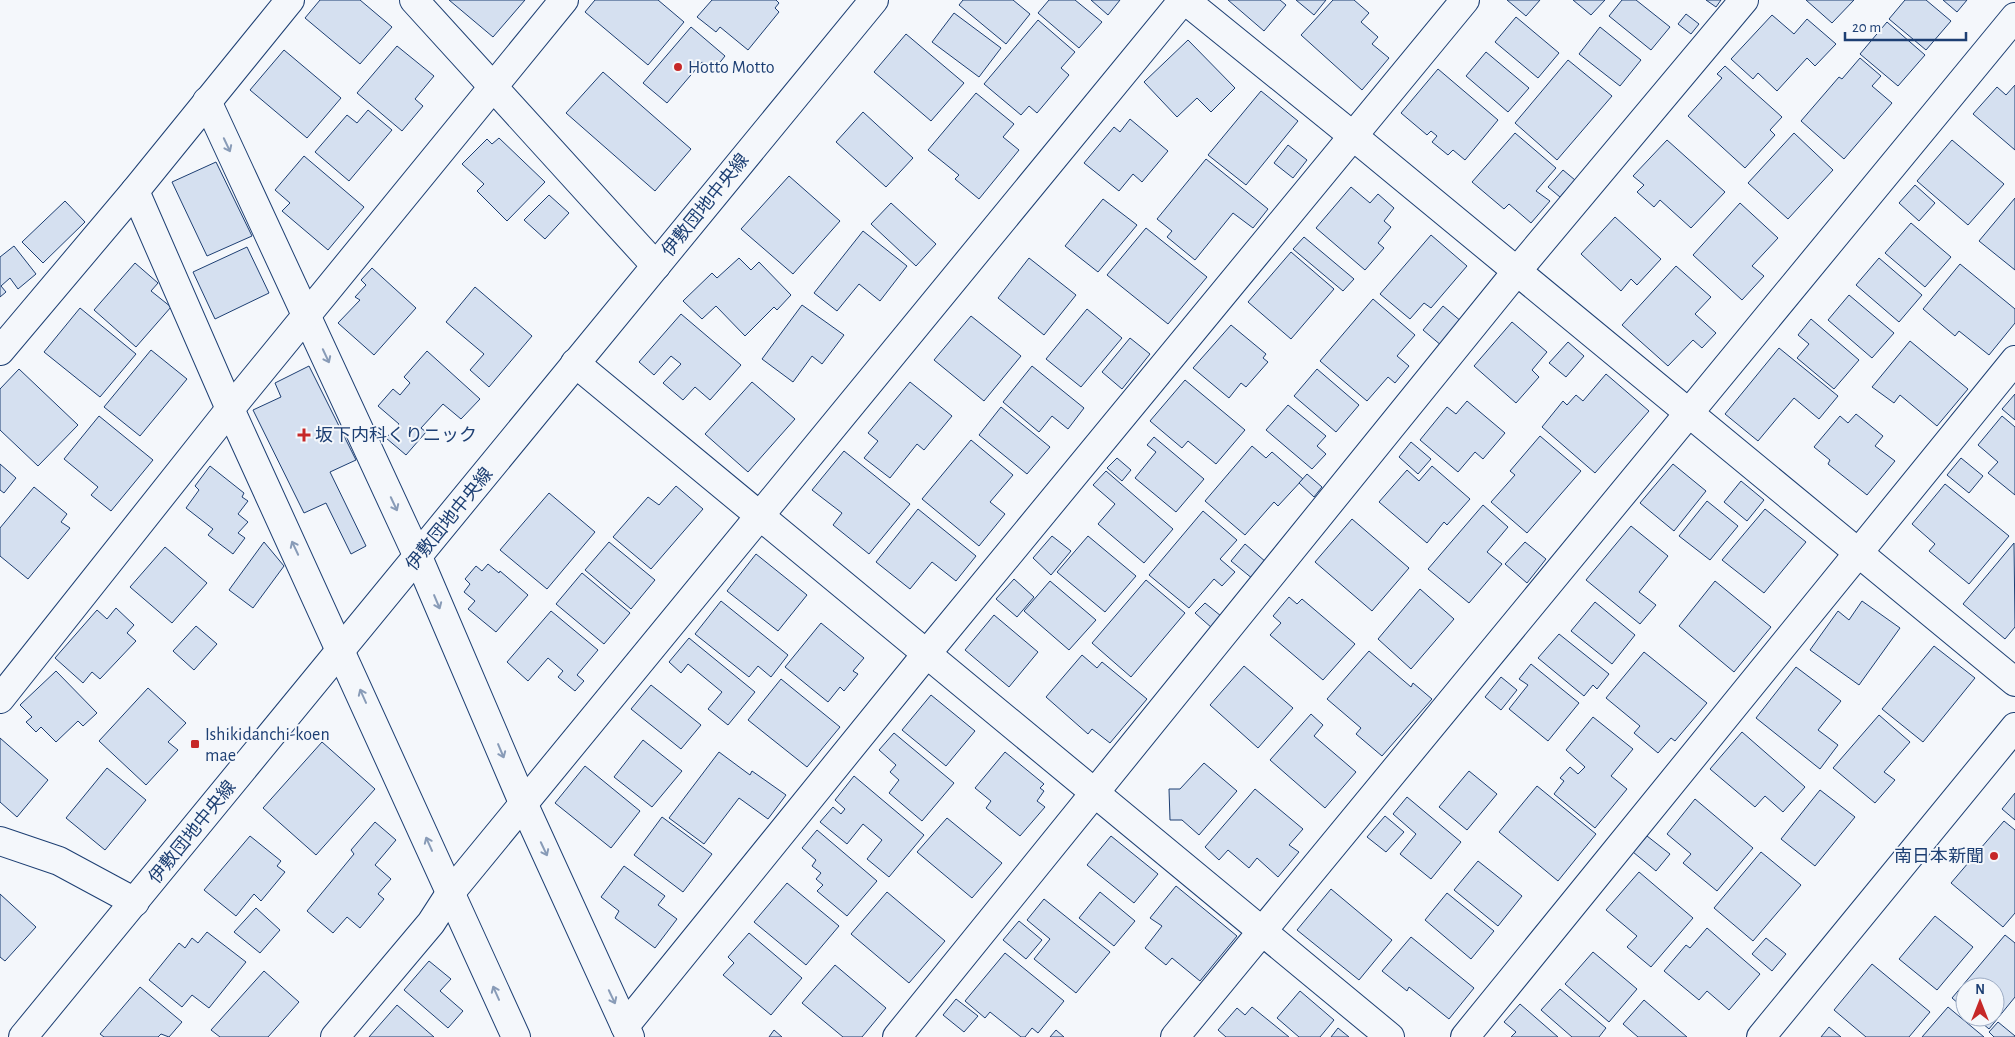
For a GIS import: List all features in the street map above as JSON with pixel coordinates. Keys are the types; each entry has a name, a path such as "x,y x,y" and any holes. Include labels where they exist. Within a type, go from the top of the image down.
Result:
{"street":[{"path":"0,351 135,190 290,0"},
{"path":"414,0 656,266"},
{"path":"0,699 230,409 564,0"},
{"name":"伊敷団地中央線","path":"23,1037 874,0"},
{"path":"335,1037 431,923 451,892 1184,0 1691,413 2015,682"},
{"path":"207,101 418,557 524,805 628,1032 928,652 1465,0"},
{"path":"897,1037 1517,271 1744,0"},
{"path":"1175,1037 1691,413 2015,17"},
{"path":"135,190 230,409 342,650 516,1037"},
{"path":"1465,1037 2015,360"},
{"path":"575,363 928,652 1390,1037"},
{"path":"1761,1037 2015,727"},
{"path":"0,841 59,860 135,902"}],"building":[{"path":"320,0 360,0 392,27 360,64 305,18"},
{"path":"449,0 525,0 493,37"},
{"path":"595,0 658,0 684,22 648,65 585,12"},
{"path":"712,0 776,0 779,3 775,8 779,12 748,50 720,27 716,32 697,17"},
{"path":"963,0 1013,0 1030,14 1006,44 959,5"},
{"path":"1049,0 1075,0 1102,22 1079,48 1038,13"},
{"path":"1091,0 1120,0 1108,15"},
{"path":"1228,0 1280,0 1286,5 1264,31"},
{"path":"1296,0 1326,0 1314,15"},
{"path":"1333,0 1354,0 1369,13 1361,22 1378,37 1372,44 1389,58 1362,90 1301,35"},
{"path":"1507,0 1540,0 1526,16"},
{"path":"1573,0 1605,0 1591,15"},
{"path":"1622,0 1636,0 1670,27 1651,50 1609,16"},
{"path":"1706,0 1721,0 1716,7"},
{"path":"1806,0 1854,0 1832,23"},
{"path":"1905,0 1926,0 1951,21 1926,50 1889,19"},
{"path":"1943,0 1967,0 1957,12"},
{"path":"954,13 1001,48 979,77 932,42"},
{"path":"1686,14 1699,24 1691,34 1678,24"},
{"path":"1772,15 1794,34 1807,19 1836,44 1815,66 1807,58 1777,91 1758,73 1753,79 1731,59"},
{"path":"1516,17 1559,53 1538,78 1495,42"},
{"path":"1038,20 1075,52 1061,68 1069,75 1037,113 1029,106 1021,115 984,84"},
{"path":"1887,22 1925,55 1898,86 1860,54"},
{"name":"Hotto Motto","path":"691,27 725,56 713,71 702,62 667,103 643,83"},
{"path":"1600,27 1641,60 1620,86 1579,54"},
{"path":"906,34 964,83 931,121 874,72"},
{"path":"1188,40 1235,88 1211,112 1197,98 1177,117 1144,82"},
{"path":"397,46 434,76 415,99 423,106 402,131 357,93"},
{"path":"284,50 341,98 307,138 250,90"},
{"path":"1486,52 1529,88 1508,112 1466,76"},
{"path":"1860,58 1881,76 1872,86 1892,103 1844,159 1801,121 1839,77 1842,79"},
{"path":"1568,60 1612,96 1557,160 1515,123"},
{"path":"1725,66 1782,117 1770,130 1775,135 1745,168 1688,116 1722,78 1717,74"},
{"path":"1438,69 1498,120 1465,160 1453,150 1448,155 1432,142 1437,136 1431,131 1427,135 1401,113"},
{"path":"603,72 691,149 655,191 566,113"},
{"path":"2015,85 2015,150 1973,114 1997,87 2006,95"},
{"path":"1261,91 1298,121 1246,185 1208,155"},
{"path":"976,93 1014,124 1003,137 1019,150 979,199 955,179 959,175 928,150"},
{"path":"368,110 392,130 349,181 315,152 347,115 357,123"},
{"path":"863,112 913,158 886,187 836,142"},
{"path":"1130,119 1168,151 1142,182 1133,174 1119,191 1084,163 1114,127 1120,132"},
{"path":"1515,133 1556,168 1536,191 1550,201 1531,223 1509,204 1504,209 1472,182"},
{"path":"1794,133 1833,170 1788,219 1748,183"},
{"path":"499,138 545,182 507,221 477,191 484,184 462,164 487,139 492,144"},
{"path":"1667,140 1725,192 1691,228 1660,200 1654,207 1637,192 1644,185 1633,176"},
{"path":"1952,140 2004,184 1968,225 1917,181"},
{"path":"1288,145 1307,160 1293,178 1274,163"},
{"path":"304,156 364,207 328,250 282,211 290,203 275,190"},
{"path":"1206,159 1268,209 1253,228 1233,213 1195,260 1167,237 1172,231 1157,219"},
{"path":"216,162 252,236 207,256 172,182"},
{"path":"1563,170 1575,180 1560,197 1548,187"},
{"path":"789,176 840,221 793,274 741,229"},
{"path":"1915,185 1935,203 1919,221 1899,203"},
{"path":"1351,187 1370,203 1378,194 1394,208 1384,221 1391,227 1378,243 1384,248 1365,270 1316,228"},
{"path":"549,195 569,213 545,239 524,220"},
{"path":"2015,198 2015,270 1979,241"},
{"path":"1103,199 1137,225 1098,272 1065,246"},
{"path":"65,201 85,222 43,263 22,242"},
{"path":"891,203 936,244 916,266 871,224"},
{"path":"1740,203 1778,238 1752,266 1764,276 1742,300 1693,255"},
{"path":"1615,217 1661,259 1637,285 1631,279 1621,291 1581,254"},
{"path":"1911,223 1951,257 1925,287 1885,253"},
{"path":"1146,228 1207,277 1168,324 1107,275"},
{"path":"863,231 907,266 880,301 859,284 837,311 814,293"},
{"path":"1431,235 1467,266 1431,308 1424,303 1410,319 1380,294"},
{"path":"1304,237 1354,279 1343,291 1293,249"},
{"path":"14,246 36,274 18,289 10,278 1,286 6,292 0,297 0,257"},
{"path":"247,247 269,293 215,319 193,272"},
{"path":"1291,252 1334,289 1291,339 1248,302"},
{"path":"739,258 751,270 759,262 791,295 777,310 774,307 745,336 716,306 702,319 683,301 712,273 717,278"},
{"path":"1029,258 1076,295 1044,335 998,298"},
{"path":"1879,258 1922,295 1899,322 1856,285"},
{"path":"135,263 158,283 151,291 171,307 136,347 94,310"},
{"path":"1960,264 2015,309 2015,323 1989,355 1959,331 1955,336 1923,309"},
{"path":"1676,266 1711,297 1695,314 1716,333 1702,348 1693,340 1668,366 1622,325"},
{"path":"372,268 416,308 374,355 338,323 360,300 355,297 366,285 361,280"},
{"path":"475,287 532,336 489,387 470,370 484,354 446,322"},
{"path":"1849,295 1894,333 1872,358 1828,320"},
{"path":"1373,299 1415,335 1397,356 1409,366 1395,383 1388,377 1367,401 1320,361"},
{"path":"802,305 844,335 822,364 812,356 793,382 762,359"},
{"path":"1443,306 1462,322 1442,346 1423,330"},
{"path":"80,308 136,354 100,397 44,352"},
{"path":"1087,309 1122,338 1081,387 1046,359"},
{"path":"681,314 741,365 710,400 695,387 683,400 663,383 681,364 671,356 654,375 639,362"},
{"path":"971,316 1021,356 984,401 934,360"},
{"path":"1811,319 1859,360 1834,389 1797,358 1809,344 1798,335"},
{"path":"1512,322 1547,352 1532,370 1539,377 1516,403 1474,366"},
{"path":"1231,325 1266,354 1263,358 1268,362 1246,387 1241,383 1229,398 1193,368"},
{"path":"1130,338 1150,354 1122,389 1102,372"},
{"path":"1910,341 1968,389 1937,426 1900,395 1894,403 1872,387"},
{"path":"1568,342 1584,356 1566,377 1549,363"},
{"path":"1779,348 1838,396 1819,419 1794,398 1758,441 1725,414"},
{"path":"151,350 187,379 140,436 104,407"},
{"path":"427,351 480,399 461,419 443,404 421,428 426,432 406,455 386,438 399,424 378,406 393,389 400,395 410,383 404,377"},
{"name":"坂下内科くりニック","path":"309,366 356,460 330,472 366,546 351,554 326,503 304,513 253,410 281,397 275,383"},
{"path":"1032,366 1084,408 1068,429 1052,416 1039,432 1003,402"},
{"path":"19,369 78,425 38,466 0,430 0,389"},
{"path":"1317,369 1359,405 1336,432 1294,396"},
{"path":"1606,374 1649,411 1595,473 1542,427 1563,401 1567,405 1576,395 1583,401"},
{"path":"1185,380 1245,430 1216,464 1188,441 1182,448 1150,421"},
{"path":"752,382 795,419 748,472 705,434"},
{"path":"910,382 952,416 924,450 917,444 890,478 864,458 878,441 868,433"},
{"path":"2015,394 2015,420 2002,409"},
{"path":"1467,401 1505,433 1483,459 1475,452 1458,472 1420,440 1447,407 1456,414"},
{"path":"1288,405 1326,436 1317,446 1326,454 1312,469 1266,430"},
{"path":"1001,407 1050,447 1027,474 979,435"},
{"path":"1856,414 1883,436 1875,446 1895,461 1867,495 1828,464 1830,460 1814,447 1840,416 1848,423"},
{"path":"99,416 153,460 111,511 91,495 98,487 64,459"},
{"path":"2002,416 2015,427 2015,495 1988,473 1998,462 1978,445"},
{"path":"1540,436 1581,471 1527,533 1491,502 1515,475 1510,471"},
{"path":"1154,437 1204,479 1176,512 1135,478 1156,452 1147,445"},
{"path":"971,440 1013,475 990,502 1005,514 979,546 922,499"},
{"path":"1411,442 1431,459 1418,474 1399,457"},
{"path":"1252,446 1266,458 1272,452 1303,479 1278,506 1274,502 1245,535 1205,501"},
{"path":"844,451 910,504 869,554 833,525 842,513 812,490"},
{"path":"1117,458 1131,470 1122,481 1107,468"},
{"path":"1961,458 1983,476 1969,493 1947,475"},
{"path":"0,464 16,478 4,493 0,490"},
{"path":"1673,464 1706,491 1674,531 1640,503"},
{"path":"210,466 244,493 242,497 248,501 238,514 248,522 238,533 245,538 233,554 208,535 213,529 186,508 199,490 195,486"},
{"path":"1432,466 1470,499 1447,525 1444,522 1427,543 1379,502 1407,470 1419,481"},
{"path":"1106,471 1173,529 1144,563 1098,524 1115,504 1093,485"},
{"path":"1307,474 1322,487 1314,497 1299,483"},
{"path":"1741,481 1764,500 1747,521 1724,502"},
{"path":"1945,484 2009,536 1969,584 1929,551 1935,544 1912,524"},
{"path":"676,486 703,509 651,569 613,537 648,497 659,505"},
{"path":"34,487 67,514 61,522 70,528 28,579 0,556 0,528"},
{"path":"549,493 595,532 547,589 500,550"},
{"path":"1707,501 1738,526 1710,560 1679,536"},
{"path":"1483,505 1508,527 1487,552 1502,564 1469,603 1428,569"},
{"path":"918,509 976,556 956,581 932,562 910,589 876,562"},
{"path":"1765,509 1806,542 1764,593 1722,560"},
{"path":"1203,511 1237,540 1220,559 1235,572 1222,586 1214,579 1189,608 1149,575"},
{"path":"1352,519 1409,568 1372,611 1315,562"},
{"path":"1631,526 1668,556 1639,592 1656,605 1640,624 1586,580"},
{"path":"1052,536 1071,551 1051,575 1033,558"},
{"path":"1088,536 1136,576 1105,612 1057,572"},
{"path":"264,542 284,566 253,608 229,590"},
{"path":"609,542 655,580 631,609 585,570"},
{"path":"1525,542 1546,559 1527,583 1505,564"},
{"path":"2014,543 2015,627 2005,639 1963,604"},
{"path":"1245,544 1266,562 1253,579 1231,561"},
{"path":"165,547 207,583 172,623 130,587"},
{"path":"756,554 807,595 778,631 727,591"},
{"path":"488,564 499,573 500,571 528,595 496,632 468,609 475,601 464,592 470,584 465,579 476,566 482,571"},
{"path":"582,573 630,613 604,644 556,604"},
{"path":"1014,579 1034,597 1017,617 996,599"},
{"path":"1146,580 1185,613 1131,677 1092,643"},
{"path":"1050,581 1096,620 1069,650 1024,611"},
{"path":"1715,581 1771,627 1734,672 1679,626"},
{"path":"1420,589 1454,619 1411,669 1378,639"},
{"path":"1289,597 1297,604 1302,599 1355,644 1323,680 1270,635 1281,623 1273,616"},
{"path":"721,601 788,655 771,677 758,666 749,677 695,634"},
{"path":"1862,601 1900,628 1859,685 1810,650 1838,611 1849,620"},
{"path":"1595,602 1635,635 1612,664 1571,631"},
{"path":"1205,603 1221,616 1212,628 1195,613"},
{"path":"116,608 134,625 127,633 136,641 100,679 92,672 83,683 55,658 97,610 107,619"},
{"path":"551,611 598,650 577,675 584,681 575,691 558,677 563,671 548,658 528,681 507,662"},
{"path":"994,615 1038,652 1009,687 965,650"},
{"path":"821,623 864,658 853,671 858,674 844,691 840,687 828,702 785,667"},
{"path":"196,626 217,644 194,670 173,651"},
{"path":"1559,634 1609,674 1597,689 1593,685 1584,696 1538,658"},
{"path":"689,638 755,692 728,725 708,709 722,692 688,664 681,673 669,662"},
{"path":"1934,646 1975,678 1923,742 1882,709"},
{"path":"1369,651 1411,687 1413,683 1432,699 1382,756 1356,734 1361,728 1327,699"},
{"path":"1644,652 1707,703 1675,741 1671,738 1658,753 1634,733 1640,726 1606,698"},
{"path":"1082,655 1097,668 1102,662 1147,699 1110,743 1092,729 1088,734 1046,697"},
{"path":"1531,664 1579,703 1548,741 1509,709 1528,685 1519,679"},
{"path":"1244,666 1293,708 1258,748 1210,705"},
{"path":"1796,667 1841,701 1818,730 1838,745 1820,769 1756,718"},
{"path":"56,671 97,713 83,726 78,721 56,742 41,727 36,732 26,722 32,717 20,705"},
{"path":"1501,677 1517,690 1501,710 1485,697"},
{"path":"781,679 840,727 807,767 748,720"},
{"path":"651,685 701,725 681,749 631,709"},
{"path":"148,688 186,723 168,742 178,750 146,785 99,741"},
{"path":"931,695 975,731 946,766 902,730"},
{"path":"1311,714 1323,725 1314,736 1356,772 1325,808 1270,760"},
{"path":"1879,715 1910,742 1884,772 1895,780 1875,803 1833,768"},
{"path":"1593,717 1633,749 1611,776 1627,789 1595,828 1554,794 1564,781 1560,778 1570,767 1578,774 1585,767 1566,750"},
{"path":"1742,732 1805,787 1783,812 1765,796 1755,807 1710,769"},
{"path":"894,733 954,783 922,821 889,793 899,780 890,772 896,765 879,750"},
{"path":"0,738 48,780 17,817 0,802"},
{"path":"643,740 682,771 652,807 614,777"},
{"path":"322,742 375,789 316,855 263,808"},
{"path":"719,752 750,775 752,771 786,795 768,819 739,798 704,844 669,818"},
{"path":"1005,752 1044,784 1040,788 1044,791 1037,801 1045,807 1020,836 986,808 991,801 975,788"},
{"path":"1204,763 1237,791 1199,835 1182,820 1170,820 1169,789 1180,789"},
{"path":"585,766 640,811 611,848 555,803"},
{"path":"107,768 146,800 105,850 66,818"},
{"path":"1469,771 1497,794 1467,830 1439,807"},
{"path":"854,776 924,835 889,877 867,859 882,840 863,824 847,844 820,822 833,807 841,814 845,809 835,800"},
{"path":"1537,786 1596,834 1558,881 1499,832"},
{"path":"1255,789 1303,829 1289,845 1299,852 1278,877 1257,858 1249,868 1228,850 1219,860 1205,847"},
{"path":"1820,790 1855,817 1815,866 1781,839"},
{"path":"2015,793 2015,820 2002,809"},
{"path":"1407,797 1461,842 1431,879 1400,854 1416,834 1393,814"},
{"path":"1695,799 1753,848 1717,891 1683,863 1691,854 1667,834"},
{"path":"1385,816 1404,832 1386,852 1367,837"},
{"path":"662,817 712,854 683,892 634,855"},
{"path":"947,818 1002,863 972,898 917,852"},
{"name":"南日本新聞","path":"2004,821 2015,830 2015,913 2003,927 1951,883"},
{"path":"375,822 396,840 375,865 391,879 378,894 384,899 360,928 347,917 333,933 307,911 354,854 351,850"},
{"path":"817,830 877,881 847,916 817,891 823,885 816,879 821,873 812,866 816,860 802,848"},
{"path":"250,836 281,861 277,866 285,872 261,901 254,894 236,916 204,890"},
{"path":"1111,836 1158,874 1134,903 1087,865"},
{"path":"1647,836 1670,854 1656,871 1633,852"},
{"path":"1761,852 1801,885 1753,941 1714,908"},
{"path":"1478,861 1522,896 1498,926 1454,890"},
{"path":"624,866 665,896 658,905 677,919 655,948 615,918 619,911 601,897"},
{"path":"1639,872 1693,918 1651,967 1627,947 1637,936 1606,910"},
{"path":"787,883 839,926 806,965 754,922"},
{"path":"1176,886 1237,936 1200,981 1172,958 1166,965 1145,948 1162,926 1150,918"},
{"path":"1331,889 1392,940 1359,980 1297,930"},
{"path":"887,892 945,941 909,983 851,934"},
{"path":"1100,892 1135,921 1114,946 1079,918"},
{"path":"1447,893 1494,931 1471,959 1425,920"},
{"path":"0,894 36,927 5,961 0,957"},
{"path":"1044,899 1110,952 1076,993 1034,959 1050,939 1027,920"},
{"path":"256,908 280,930 260,953 234,932"},
{"path":"1935,916 1973,947 1937,990 1899,959"},
{"path":"1019,921 1042,940 1026,959 1003,940"},
{"path":"1707,928 1760,974 1729,1010 1707,991 1699,1000 1664,971 1686,945 1690,948"},
{"path":"207,932 246,962 209,1008 192,995 182,1007 149,980 179,943 185,948 192,938 198,943"},
{"path":"749,933 802,978 771,1015 723,975 734,963 728,957"},
{"path":"2005,935 2015,943 2015,997 2005,1009 2005,977 1970,977"},
{"path":"1411,937 1474,988 1449,1019 1409,987 1407,991 1382,971"},
{"path":"1766,938 1786,954 1772,971 1752,954"},
{"path":"1593,952 1637,989 1609,1022 1565,984"},
{"path":"1005,953 1064,1001 1038,1033 1032,1028 1025,1037 1021,1037 990,1012 985,1018 965,1001"},
{"path":"429,961 451,979 440,991 463,1011 448,1028 404,990"},
{"path":"1872,964 1930,1012 1909,1037 1866,1037 1834,1010"},
{"path":"835,965 886,1008 862,1037 843,1037 802,1003"},
{"path":"264,971 299,1002 268,1037 220,1037 211,1030"},
{"path":"140,987 182,1022 169,1037 161,1034 158,1037 104,1037 100,1034"},
{"path":"1560,989 1606,1028 1599,1037 1572,1037 1541,1010"},
{"path":"1300,991 1334,1020 1320,1037 1299,1037 1277,1018"},
{"path":"956,999 978,1016 964,1032 943,1015"},
{"path":"1644,1000 1687,1037 1638,1037 1623,1024"},
{"path":"1520,1004 1558,1037 1511,1037 1516,1032 1504,1022"},
{"path":"397,1005 434,1037 369,1037"},
{"path":"1252,1007 1289,1037 1226,1037 1218,1030 1237,1008 1245,1015"},
{"path":"1948,1007 1955,1013 1955,1027 1972,1027 1984,1037 1922,1037"},
{"path":"1829,1027 1841,1037 1821,1037"},
{"path":"1994,1027 2004,1027 2015,1037 1994,1037 1989,1032"},
{"path":"1338,1028 1349,1037 1331,1037"},
{"path":"774,1030 782,1037 769,1037"},
{"path":"1056,1030 1064,1037 1050,1037"}],"place":[{"name":"Hotto Motto","path":"678,67"},
{"name":"坂下内科くりニック","path":"304,435"},
{"name":"Ishikidanchi-koen mae","path":"195,744"},
{"name":"南日本新聞","path":"1994,856"}]}
